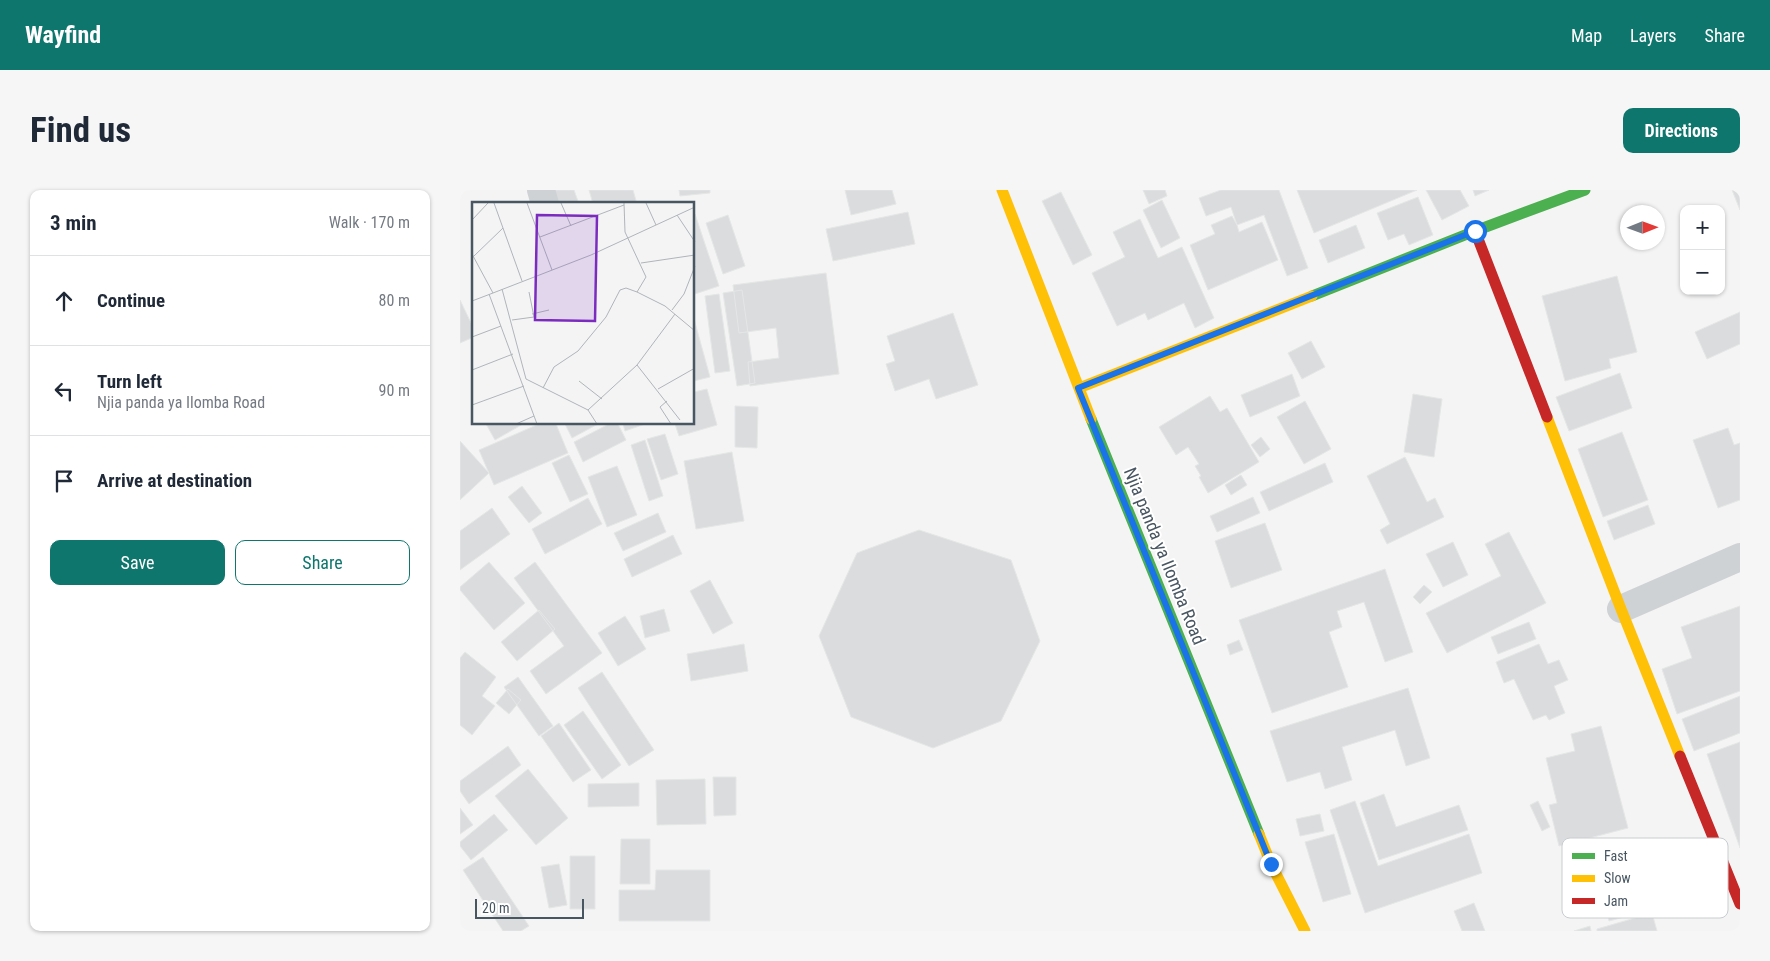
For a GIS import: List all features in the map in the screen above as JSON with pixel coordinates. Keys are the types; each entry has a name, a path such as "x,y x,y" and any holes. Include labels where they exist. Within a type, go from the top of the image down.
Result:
{"street":[{"name":"Njia panda ya Ilomba Road","path":"1002,190 1078,388 1271,864 1305,931"},
{"path":"1078,388 1475,231 1585,190"},
{"path":"1475,231 1621,609 1713,838"},
{"path":"1621,609 1740,557"},
{"path":"1728,874 1740,904"}],"building":[{"path":"545,190 574,190 578,202 549,202"},
{"path":"589,190 633,190 636,202 592,202"},
{"path":"679,190 710,190 710,193 680,196"},
{"path":"845,190 892,190 896,204 851,215"},
{"path":"1143,190 1165,190 1167,196 1149,204"},
{"path":"1221,190 1279,190 1308,268 1287,276 1264,215 1237,225 1231,207 1206,216 1199,198"},
{"path":"1297,190 1417,190 1314,233"},
{"path":"1426,190 1460,190 1469,206 1442,220"},
{"path":"1473,190 1489,190 1475,196"},
{"path":"1732,190 1740,190 1740,210"},
{"path":"1061,192 1092,255 1073,265 1042,201"},
{"path":"1418,197 1433,235 1409,245 1404,234 1388,240 1377,213"},
{"path":"1162,200 1180,238 1161,248 1143,210"},
{"path":"908,212 915,244 833,261 826,229"},
{"path":"695,214 719,286 695,294"},
{"path":"728,215 745,266 723,274 706,223"},
{"path":"1232,216 1239,232 1262,222 1278,260 1208,290 1190,245 1215,234 1211,225"},
{"path":"1140,219 1158,258 1182,247 1214,318 1195,328 1184,303 1148,320 1145,313 1117,326 1092,273 1125,257 1113,232"},
{"path":"1356,225 1365,248 1328,263 1319,240"},
{"path":"826,273 839,374 750,386 748,362 779,358 776,328 739,333 733,285"},
{"path":"1617,276 1637,352 1609,359 1611,368 1565,381 1542,296"},
{"path":"742,290 755,383 737,386 723,293"},
{"path":"719,294 730,371 715,373 705,296"},
{"path":"460,300 472,325 472,338 460,343"},
{"path":"1740,312 1740,344 1707,359 1695,332"},
{"path":"953,313 978,385 936,399 929,379 895,391 886,364 895,361 887,336"},
{"path":"695,323 710,377 695,381"},
{"path":"1311,341 1325,367 1302,379 1288,353"},
{"path":"1620,373 1632,408 1569,431 1556,397"},
{"path":"1292,374 1300,396 1250,417 1241,395"},
{"path":"707,389 717,425 679,436 675,425 695,425 695,392"},
{"path":"1413,394 1442,399 1434,457 1404,452"},
{"path":"1210,396 1220,412 1227,408 1259,462 1208,493 1195,466 1199,464 1188,447 1176,455 1159,427"},
{"path":"1305,401 1331,449 1304,464 1277,417"},
{"path":"735,406 758,407 757,448 735,447"},
{"path":"487,425 521,425 495,440"},
{"path":"537,425 556,425 568,453 494,485 479,450"},
{"path":"566,425 596,425 572,438"},
{"path":"607,425 618,425 626,440 583,462 574,442"},
{"path":"623,425 642,425 625,431"},
{"path":"1728,428 1734,445 1740,443 1740,500 1718,508 1693,440"},
{"path":"1622,432 1648,500 1603,517 1578,449"},
{"path":"665,434 678,474 661,480 647,439"},
{"path":"1261,437 1270,449 1260,457 1251,445"},
{"path":"645,440 663,496 649,501 631,445"},
{"path":"460,441 489,473 460,500"},
{"path":"732,452 744,521 696,529 684,461"},
{"path":"569,455 588,494 570,502 552,463"},
{"path":"1405,457 1427,502 1435,498 1444,517 1387,544 1380,530 1390,524 1367,476"},
{"path":"1325,463 1333,482 1269,511 1260,492"},
{"path":"617,466 637,515 607,527 588,477"},
{"path":"1241,475 1247,485 1231,495 1225,485"},
{"path":"522,486 542,513 529,523 508,497"},
{"path":"1253,497 1260,513 1217,532 1210,516"},
{"path":"588,498 602,524 545,554 532,529"},
{"path":"1648,505 1655,524 1614,540 1607,521"},
{"path":"492,508 510,534 460,570 460,531"},
{"path":"658,513 666,532 623,551 614,533"},
{"path":"1265,523 1282,570 1231,588 1215,541"},
{"path":"919,530 1011,560 1040,641 1001,721 933,748 851,717 819,636 857,553"},
{"path":"1509,532 1546,603 1447,653 1426,613 1501,576 1485,544"},
{"path":"673,535 682,554 632,577 624,559"},
{"path":"1453,542 1468,575 1443,587 1426,554"},
{"path":"489,562 525,603 494,630 460,590 460,587"},
{"path":"535,562 602,653 546,694 530,671 564,646 514,578"},
{"path":"1385,569 1413,652 1385,662 1364,602 1337,611 1342,627 1329,632 1348,687 1272,713 1239,620"},
{"path":"710,580 733,623 713,634 690,591"},
{"path":"1424,585 1432,592 1420,604 1413,597"},
{"path":"1740,606 1740,691 1677,714 1662,669 1692,658 1681,627"},
{"path":"664,609 670,631 645,638 640,616"},
{"path":"539,610 555,629 517,661 501,642"},
{"path":"625,616 646,649 618,666 598,633"},
{"path":"1529,622 1536,639 1498,654 1491,637"},
{"path":"1239,640 1243,650 1230,655 1227,645"},
{"path":"744,644 748,671 691,681 687,654"},
{"path":"1539,644 1548,664 1559,660 1568,680 1554,686 1565,713 1549,720 1546,715 1533,720 1514,679 1504,683 1496,662"},
{"path":"465,652 496,677 482,696 495,706 472,735 460,725 460,658"},
{"path":"602,672 654,750 629,766 578,688"},
{"path":"518,677 553,726 539,736 504,687"},
{"path":"1408,688 1430,758 1406,766 1395,730 1342,747 1352,780 1325,789 1320,772 1287,782 1270,731"},
{"path":"508,689 521,700 509,714 496,703"},
{"path":"1740,696 1740,733 1694,751 1682,719"},
{"path":"583,711 621,765 602,779 564,725"},
{"path":"559,723 591,770 573,782 541,736"},
{"path":"1601,726 1628,828 1590,838 1562,838 1562,845 1559,846 1549,805 1557,803 1546,758 1575,751 1571,734"},
{"path":"1740,742 1740,848 1707,754"},
{"path":"508,746 521,765 469,804 460,791 460,781"},
{"path":"528,769 568,818 536,845 495,796"},
{"path":"713,777 736,777 736,815 714,816"},
{"path":"705,779 706,824 657,825 656,780"},
{"path":"639,783 639,806 588,807 588,784"},
{"path":"1384,794 1396,827 1459,805 1468,830 1379,860 1360,803"},
{"path":"1355,801 1378,866 1469,834 1482,873 1365,913 1330,810"},
{"path":"1538,801 1550,827 1542,831 1530,805"},
{"path":"460,808 473,825 460,834"},
{"path":"494,814 508,830 471,860 460,846 460,842"},
{"path":"1320,814 1324,831 1300,836 1296,819"},
{"path":"1334,834 1351,894 1323,902 1305,842"},
{"path":"621,839 650,839 650,884 620,884"},
{"path":"570,856 595,856 595,909 570,909"},
{"path":"483,857 529,926 521,931 503,931 463,870"},
{"path":"559,864 567,905 549,908 541,867"},
{"path":"656,870 710,870 710,921 619,921 619,890 655,890"},
{"path":"1474,903 1485,931 1462,931 1454,911"},
{"path":"1608,918 1620,918 1609,921"},
{"path":"1635,918 1653,918 1657,931 1597,931 1597,929"},
{"path":"1590,926 1591,931 1574,931"}],"traffic: fast":[{"path":"1312,296 1475,231 1585,190"},
{"path":"1091,419 1259,834"}],"traffic: slow":[{"path":"1002,190 1091,419"},
{"path":"1079,388 1312,296"},
{"path":"1547,417 1680,756"},
{"path":"1259,834 1271,864 1305,931"}],"traffic: jam":[{"path":"1475,231 1547,417"},
{"path":"1680,756 1713,838"},
{"path":"1728,874 1740,904"}],"route":[{"path":"1271,864 1078,388 1475,231"}]}
